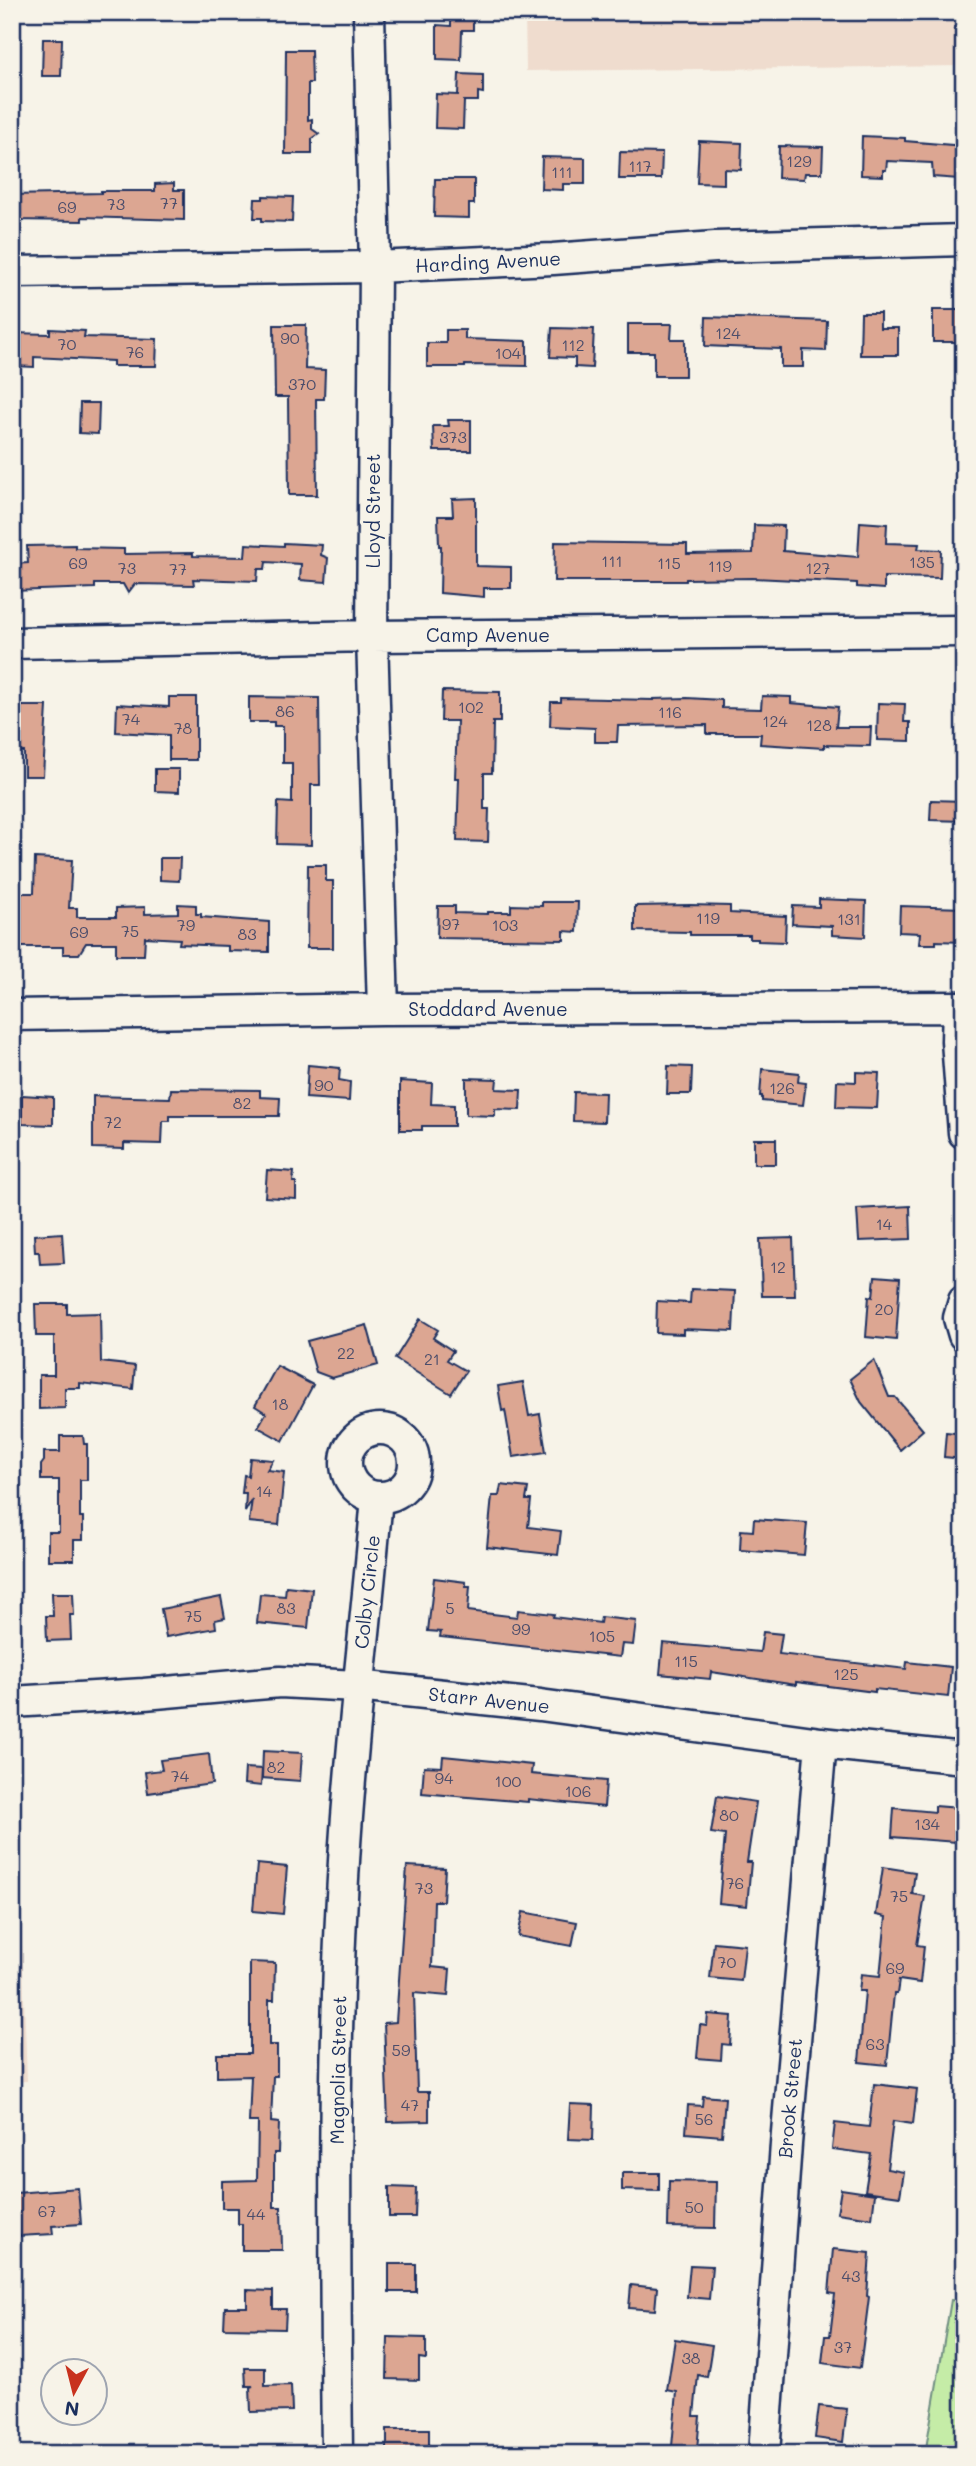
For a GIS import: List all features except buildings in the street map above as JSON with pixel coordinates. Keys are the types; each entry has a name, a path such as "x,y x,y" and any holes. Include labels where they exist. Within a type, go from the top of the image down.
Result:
{"street":[{"name":"Lloyd Street","path":"369,12 375,267 372,636 383,1009"},
{"name":"Harding Avenue","path":"12,272 375,267 553,259 715,247 964,240"},
{"name":"Camp Avenue","path":"12,643 372,636 964,631"},
{"name":"Stoddard Avenue","path":"12,1015 383,1009 961,1007"},
{"path":"961,1007 958,1054 964,1133"},
{"path":"964,1301 959,1318 964,1335"},
{"name":"Colby Circle","path":"357,1686 377,1497"},
{"name":"Starr Avenue","path":"12,1702 144,1695 279,1682 357,1686 540,1705 821,1743 964,1758"},
{"name":"Magnolia Street","path":"337,2454 336,2046 344,1861 357,1686"},
{"name":"Brook Street","path":"764,2454 786,2144 821,1743"}],"shaded area":[{"path":"525,12 964,12 964,66 526,71"},
{"path":"12,1720 27,2081 12,2082"}],"green space":[{"path":"951,2300 964,2301 964,2454 925,2454"}]}
